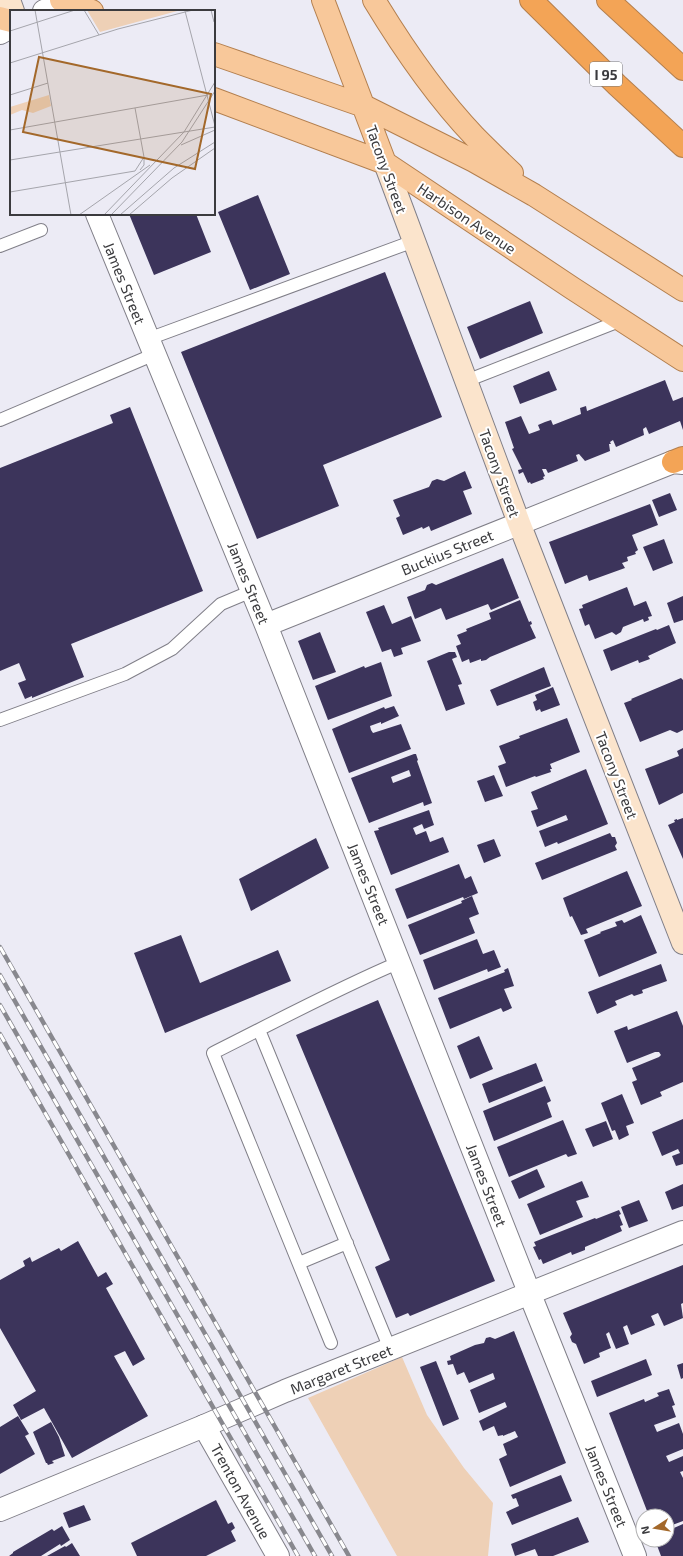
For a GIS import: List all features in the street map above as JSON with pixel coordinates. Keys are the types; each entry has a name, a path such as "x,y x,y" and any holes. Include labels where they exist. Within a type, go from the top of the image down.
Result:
{"highway":[{"name":"I 95","path":"531,0 617,85 683,146"},
{"path":"608,0 683,69"}],"main road":[{"path":"9,0 13,10"},
{"path":"64,0 89,10"},
{"name":"Tacony Street","path":"322,0 364,106 519,523 683,943"},
{"path":"374,0 388,23 434,88 474,136 534,196"},
{"path":"0,18 10,22"},
{"path":"215,54 364,106 474,161 534,196 683,290"},
{"name":"Harbison Avenue","path":"215,99 385,163 683,360"}],"street":[{"path":"46,10 64,0"},
{"path":"0,33 10,28"},
{"name":"James Street","path":"97,215 266,625 529,1292 635,1556"},
{"name":"Buckius Street","path":"266,625 519,523 680,461"},
{"name":"Margaret Street","path":"0,1510 285,1391 529,1292 683,1232"},
{"name":"Trenton Avenue","path":"204,1426 278,1556"}],"lane":[{"path":"0,246 41,230"},
{"path":"0,420 151,347 414,241"},
{"path":"466,381 622,320"},
{"path":"0,720 125,674 172,649 221,604 252,591"},
{"path":"331,1343 213,1053 300,1008 364,977 400,962"},
{"path":"259,1030 390,1349"},
{"path":"299,1263 347,1243"}],"shaded area":[{"path":"402,1357 427,1415 464,1468 493,1503 488,1556 397,1556 308,1398"}],"building":[{"path":"258,195 290,274 250,290 218,212"},
{"path":"129,215 196,215 211,252 154,275"},
{"path":"385,272 442,417 323,465 339,506 257,539 181,352"},
{"path":"530,301 543,333 480,359 467,327"},
{"path":"549,371 557,390 520,404 513,386"},
{"path":"665,380 673,401 683,397 683,430 680,421 649,434 646,427 643,429 644,435 616,447 613,440 610,442 610,451 585,461 579,454 576,455 578,461 548,473 546,469 542,469 545,476 543,477 544,479 531,484 530,482 528,483 523,472 519,474 518,470 522,469 512,449 514,448 505,422 521,416 529,434 540,430 538,425 545,422 551,420 553,425 581,414 580,408 586,406 587,411"},
{"path":"130,407 203,591 71,644 84,677 32,698 32,696 25,699 18,683 26,680 19,663 0,671 0,468 113,423 110,415"},
{"path":"465,471 472,488 463,491 472,514 431,531 429,526 423,529 422,527 403,535 396,518 400,516 393,500 429,487 432,481 437,479 444,481"},
{"path":"670,493 677,510 659,517 652,500"},
{"path":"650,504 658,525 632,535 638,550 635,552 636,554 627,557 628,561 622,563 625,568 589,581 587,575 565,584 549,542"},
{"path":"664,539 673,563 653,571 643,547"},
{"path":"503,558 519,598 491,610 488,604 446,620 441,608 415,619 407,597 425,590 427,585 432,583 436,585"},
{"path":"627,587 634,606 646,601 652,616 648,617 649,620 644,622 643,619 623,627 621,632 616,635 612,632 595,639 589,624 585,626 579,609 583,608 582,605"},
{"path":"683,596 683,620 674,623 667,603"},
{"path":"520,600 529,622 531,621 532,624 530,625 536,638 486,660 481,661 481,659 470,663 469,659 462,662 456,646 461,644 457,635 467,631 466,629 491,619 489,613"},
{"path":"384,605 392,624 411,616 421,641 401,648 403,654 394,657 391,649 382,652 366,612"},
{"path":"669,625 676,643 648,656 650,659 639,663 638,660 611,671 603,650"},
{"path":"320,632 336,672 313,680 298,641"},
{"path":"449,652 455,652 457,657 452,659 462,684 458,685 465,704 446,711 427,661"},
{"path":"381,662 392,696 328,720 315,686 364,666 365,668"},
{"path":"544,667 551,686 497,706 490,690"},
{"path":"681,678 683,680 683,730 677,733 670,730 640,742 624,703"},
{"path":"553,687 560,705 541,712 540,709 536,711 533,702 537,700 535,695"},
{"path":"394,706 399,716 381,724 381,722 370,726 371,730 373,733 401,724 411,749 349,773 332,729 384,707 385,709"},
{"path":"567,718 580,752 550,764 552,769 550,769 551,772 536,777 535,776 506,787 498,766 506,763 499,746 520,738 519,736"},
{"path":"683,748 683,793 659,805 645,769 679,756 677,751"},
{"path":"416,754 417,761 432,803 424,806 423,802 369,823 351,778","holes":["409,770 411,776 393,783 391,777"]},
{"path":"586,769 608,824 558,844 557,842 545,847 539,831 568,820 566,815 537,827 531,811 538,809 531,792"},
{"path":"494,775 503,796 485,802 477,781"},
{"path":"429,810 434,825 424,829 422,824 413,828 416,835 426,831 430,842 443,837 449,852 391,875 374,831 379,830 378,828"},
{"path":"683,818 683,859 668,825 675,822 674,820"},
{"path":"610,833 612,837 615,837 617,843 615,846 617,850 542,880 535,863"},
{"path":"316,838 329,868 251,911 239,879"},
{"path":"494,839 501,856 484,863 477,845"},
{"path":"459,864 465,879 471,876 478,893 464,899 463,897 407,919 395,889"},
{"path":"627,871 642,906 586,929 588,933 581,935 572,916 570,917 563,898"},
{"path":"472,896 479,914 469,918 475,933 420,955 408,925 462,903 461,901"},
{"path":"641,915 657,953 599,977 584,940 617,926 615,922 622,920 624,923"},
{"path":"181,935 200,983 278,950 291,981 165,1033 134,953"},
{"path":"477,939 483,954 494,950 501,967 488,972 487,969 434,990 423,960"},
{"path":"661,964 667,981 642,990 643,993 634,996 632,994 615,1001 617,1005 597,1014 588,992"},
{"path":"508,968 514,986 504,989 512,1008 503,1012 501,1008 450,1029 438,998 505,972 504,970"},
{"path":"378,1000 495,1281 410,1316 408,1313 396,1318 375,1267 390,1260 296,1035"},
{"path":"677,1011 683,1026 683,1082 660,1092 662,1096 641,1105 632,1082 637,1080 632,1068 661,1055 659,1052 655,1052 627,1063 614,1031 627,1026 628,1030"},
{"path":"479,1036 493,1069 470,1079 457,1046"},
{"path":"536,1063 543,1081 489,1103 482,1084"},
{"path":"545,1086 551,1101 547,1103 552,1117 494,1141 483,1111"},
{"path":"622,1094 634,1123 626,1126 629,1135 619,1140 615,1130 612,1131 601,1103"},
{"path":"683,1119 683,1164 676,1166 672,1156 680,1153 678,1149 662,1156 652,1132"},
{"path":"563,1120 577,1154 568,1157 566,1154 509,1177 497,1147"},
{"path":"606,1121 613,1139 593,1147 585,1129"},
{"path":"537,1169 545,1187 519,1199 511,1181"},
{"path":"582,1181 589,1197 576,1201 583,1217 540,1235 527,1204"},
{"path":"683,1184 683,1206 672,1210 665,1192"},
{"path":"639,1200 648,1221 629,1228 621,1207"},
{"path":"619,1210 621,1214 619,1215 623,1225 620,1226 622,1231 585,1247 585,1250 572,1255 571,1252 543,1264 541,1259 539,1260 533,1247 536,1246 534,1242"},
{"path":"78,1241 98,1277 106,1272 113,1284 106,1288 145,1359 133,1366 125,1351 114,1356 148,1416 72,1458 44,1408 21,1420 13,1405 36,1391 0,1328 0,1280 25,1266 23,1261 30,1257 32,1262 59,1248 61,1251"},
{"path":"683,1265 683,1303 681,1304 683,1318 664,1326 658,1313 651,1316 655,1325 631,1335 627,1325 623,1327 629,1344 616,1349 609,1332 606,1334 611,1348 599,1353 600,1357 584,1364 576,1344 572,1342 570,1337 572,1334 563,1313"},
{"path":"514,1331 566,1463 510,1487 499,1459 507,1455 503,1444 518,1437 515,1431 503,1436 498,1436 494,1426 483,1431 479,1421 507,1407 505,1402 479,1413 470,1390 495,1379 493,1373 469,1383 464,1372 457,1375 453,1364 448,1365 447,1361 451,1360 450,1356 475,1345 484,1343 486,1338 490,1337 495,1339"},
{"path":"646,1359 652,1375 597,1397 591,1381"},
{"path":"436,1361 459,1419 443,1426 420,1367"},
{"path":"683,1363 683,1378 681,1379 677,1365"},
{"path":"669,1389 675,1405 672,1406 676,1417 654,1425 657,1432 679,1423 683,1434 683,1449 666,1456 669,1462 683,1456 683,1471 680,1472 683,1478 683,1521 675,1524 675,1508 646,1508 609,1413 644,1399 645,1402 659,1396 657,1393"},
{"path":"18,1416 29,1434 25,1436 35,1454 0,1474 0,1427"},
{"path":"51,1422 59,1437 65,1456 52,1461 54,1463 48,1465 33,1432"},
{"path":"561,1475 572,1501 512,1525 506,1512 519,1506 516,1498 513,1499 511,1495"},
{"path":"216,1500 228,1524 232,1522 235,1528 231,1531 236,1541 206,1556 137,1556 131,1543"},
{"path":"84,1505 91,1520 69,1528 63,1513"},
{"path":"578,1517 589,1542 553,1556 538,1556 535,1549 515,1556 511,1544"},
{"path":"683,1524 683,1556 661,1556 658,1548 675,1548 675,1528"},
{"path":"62,1526 70,1540 61,1546 60,1544 41,1556 9,1556 13,1552 52,1529 54,1531"},
{"path":"72,1543 80,1556 47,1556 65,1546 66,1547"}],"railway":[{"path":"0,947 349,1556"},
{"path":"0,975 332,1556"},
{"path":"0,1005 315,1556"},
{"path":"0,1034 298,1556"}]}
